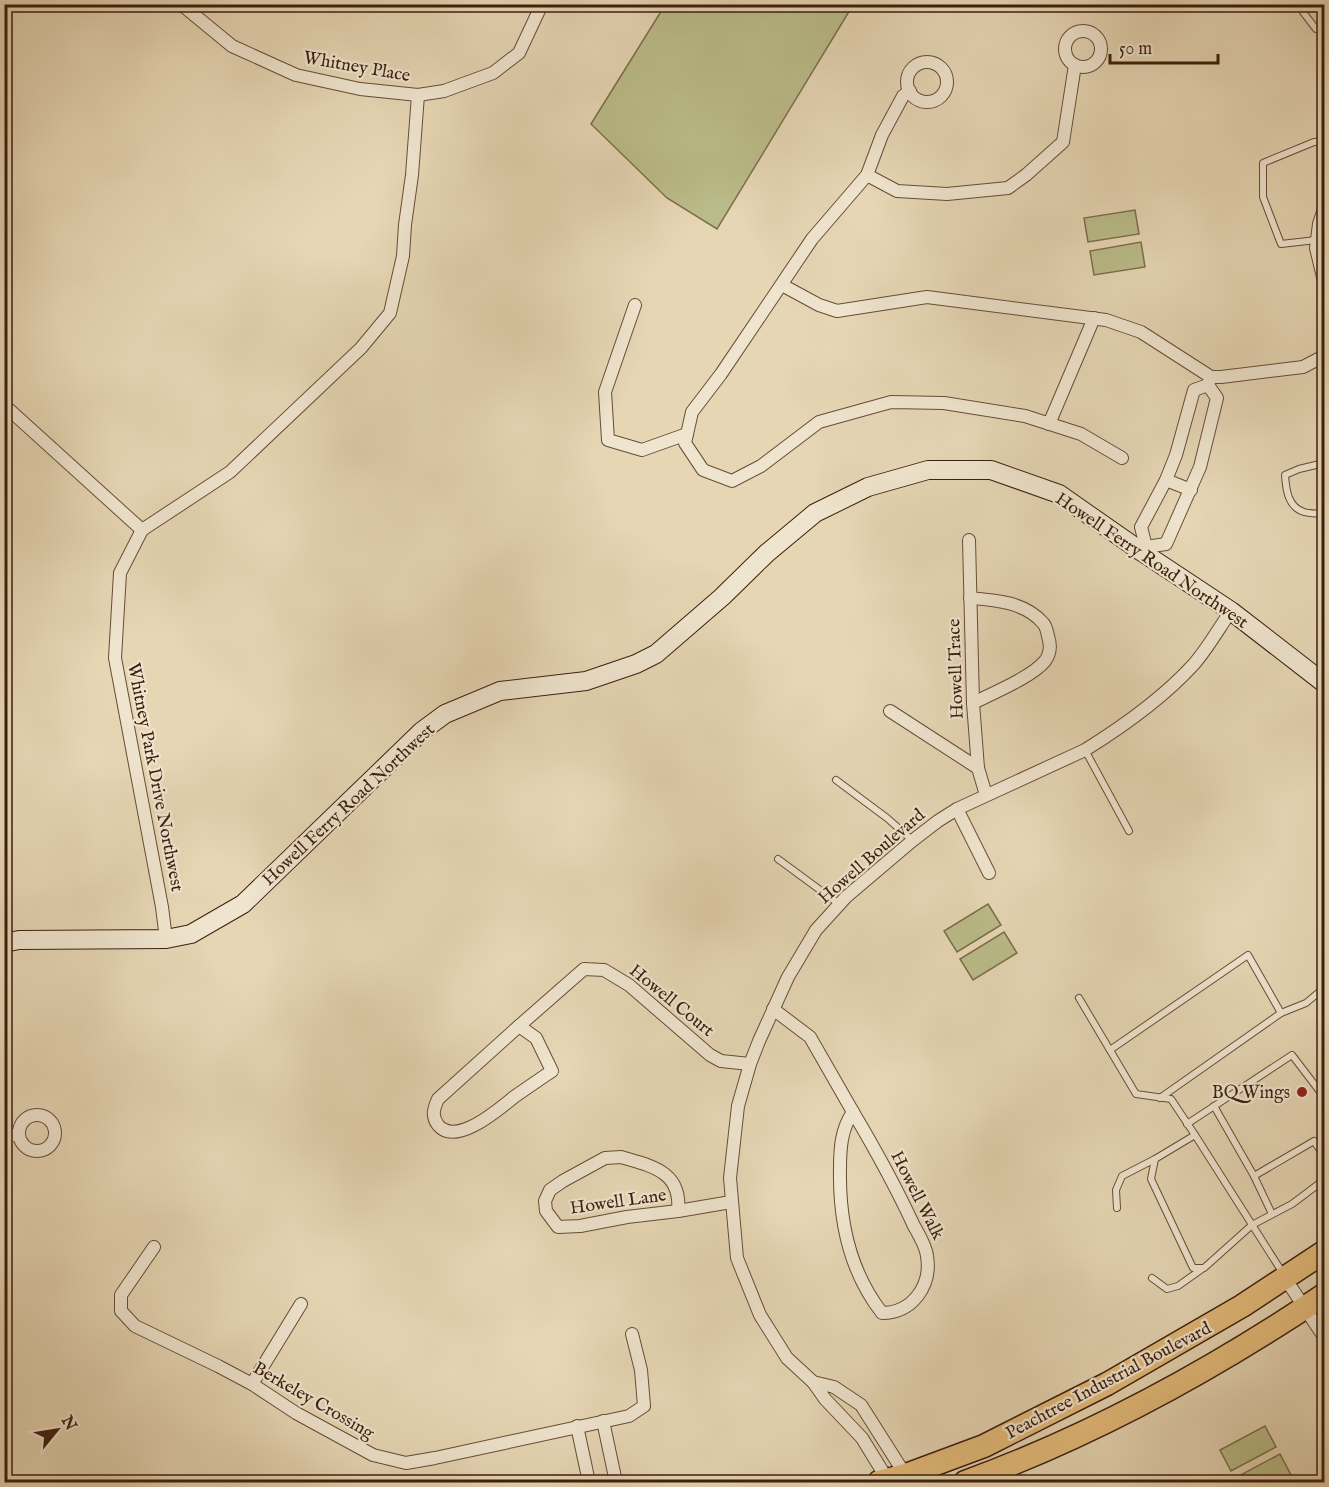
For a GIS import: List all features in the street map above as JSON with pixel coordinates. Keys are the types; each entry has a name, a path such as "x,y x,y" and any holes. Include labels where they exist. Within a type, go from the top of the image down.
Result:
{"highway":[{"name":"Peachtree Industrial Boulevard","path":"894,1480 984,1446 1098,1389 1242,1306 1324,1252"},
{"name":"Peachtree Industrial Boulevard","path":"965,1482 1057,1445 1132,1409 1201,1371 1324,1295"}],"street":[{"name":"Whitney Place","path":"181,4 232,46 296,75 360,89 418,95 444,92 493,73 519,53 542,4"},
{"path":"867,175 897,191 948,194 1008,188 1063,142 1075,65"},
{"path":"910,91 903,96 882,135 867,175 812,239 721,374 692,412 685,443 703,470 732,482 761,466 819,422 891,402 944,402 1025,416 1080,434 1122,458"},
{"name":"Whitney Park Drive Northwest","path":"166,939 116,658 120,573 142,530 230,472 361,348 390,313 403,256 418,95"},
{"path":"1324,209 1319,224 1316,248 1324,281"},
{"path":"782,285 819,305 837,311 927,297 1106,320 1141,332 1209,381 1217,398 1200,467 1166,544 1144,550 1141,527 1176,456 1194,390 1209,381 1221,377 1303,367 1324,356"},
{"path":"635,305 605,392 608,440 642,450 687,434"},
{"path":"1049,424 1094,318"},
{"path":"4,405 142,530"},
{"name":"Howell Ferry Road Northwest","path":"4,943 19,940 166,939 191,934 243,904 422,731 446,714 500,691 586,681 636,664 656,654 722,597 767,553 815,513 868,487 928,470 991,470 1059,494 1231,611 1324,683"},
{"path":"1166,480 1191,490"},
{"name":"Howell Trace","path":"969,540 973,702 978,768 986,795"},
{"path":"970,598 1001,601 1027,610 1044,624 1052,646 1046,661 1030,673 995,693 973,702"},
{"name":"Howell Boulevard","path":"894,1480 862,1438 825,1399 813,1382 787,1358 760,1315 737,1258 730,1178 738,1106 750,1064 788,977 816,930 840,904 938,821 957,809 1085,750 1164,693 1195,663 1231,611"},
{"path":"890,711 978,768"},
{"path":"957,809 989,873"},
{"name":"Howell Court","path":"519,1026 536,1038 552,1071 483,1120 465,1129 452,1132 440,1128 434,1120 433,1112 438,1099 519,1026 584,969 604,970 629,985 710,1055 721,1061 750,1064"},
{"name":"Howell Walk","path":"773,1009 810,1037 853,1112 899,1193 927,1255 927,1274 920,1293 911,1304 893,1313 882,1313 865,1288 853,1259 841,1208 840,1154 842,1139 853,1112"},
{"path":"4,1137 19,1134"},
{"name":"Howell Lane","path":"678,1210 676,1188 668,1176 659,1169 621,1156 605,1158 590,1165 550,1190 545,1201 546,1211 558,1227 580,1226 731,1202"},
{"name":"Berkeley Crossing","path":"154,1247 121,1295 121,1311 135,1326 252,1384 296,1413 373,1455 406,1463 629,1416 644,1407 640,1370 632,1334"},
{"path":"1286,1278 1324,1337"},
{"path":"252,1384 301,1304"},
{"name":"Howell Boulevard","path":"813,1382 834,1387 861,1405 894,1480"},
{"path":"603,1421 616,1482"},
{"path":"577,1426 589,1482"}],"lane":[{"path":"1305,4 1303,12 1316,29 1324,30"},
{"path":"1317,240 1281,244 1263,197 1263,163 1314,142 1324,141"},
{"path":"1324,463 1284,475 1290,502 1303,512 1324,514"},
{"path":"1085,750 1129,831"},
{"path":"836,780 887,818 912,841"},
{"path":"778,859 840,904"},
{"path":"1110,1050 1248,955 1281,1013"},
{"path":"1160,1098 1281,1013 1306,1003 1324,988"},
{"path":"1079,998 1136,1094 1170,1099 1286,1278"},
{"path":"1187,1124 1292,1055 1324,1097"},
{"path":"1214,1106 1254,1176 1272,1214"},
{"path":"1117,1208 1116,1190 1122,1176 1195,1135"},
{"path":"1254,1176 1314,1140 1324,1156"},
{"path":"1155,1159 1151,1179 1193,1268 1204,1268"},
{"path":"1152,1278 1167,1290 1178,1286 1204,1268 1252,1225 1292,1204 1324,1180"}],"green space":[{"path":"665,5 853,5 717,229 667,198 591,124"},
{"path":"1135,210 1139,234 1088,242 1084,218"},
{"path":"1141,242 1145,267 1094,275 1090,251"},
{"path":"988,904 1001,925 957,952 944,931"},
{"path":"1004,932 1017,953 973,980 960,959"},
{"path":"1265,1426 1276,1447 1231,1471 1220,1450"},
{"path":"1280,1454 1291,1475 1277,1482 1237,1482 1235,1478"}],"place":[{"name":"BQ Wings","path":"1302,1092"}]}
